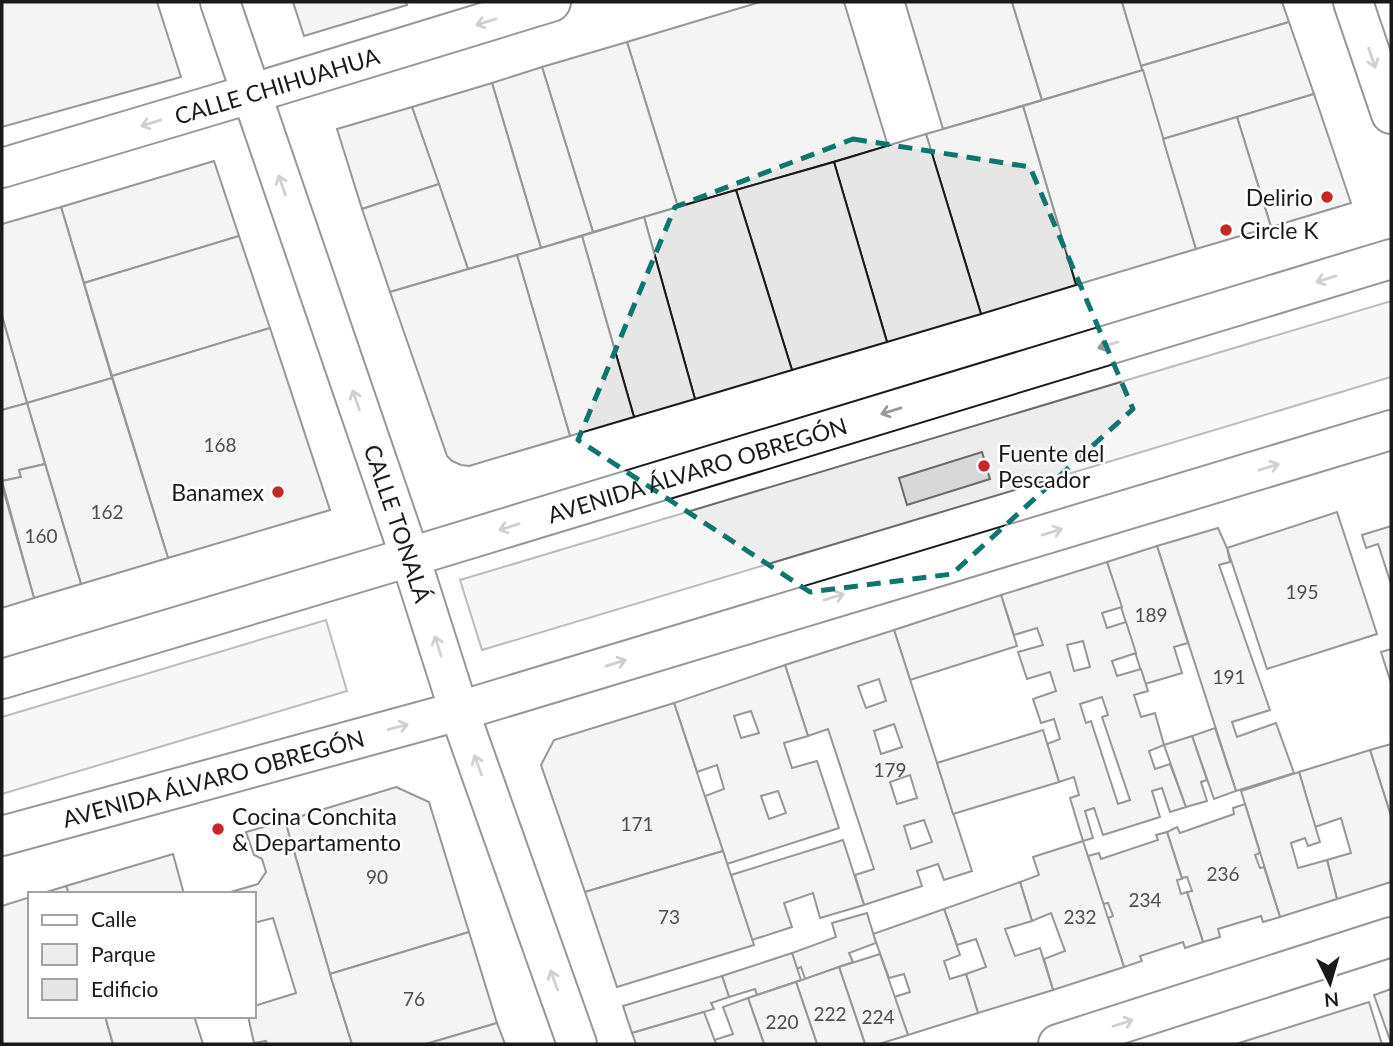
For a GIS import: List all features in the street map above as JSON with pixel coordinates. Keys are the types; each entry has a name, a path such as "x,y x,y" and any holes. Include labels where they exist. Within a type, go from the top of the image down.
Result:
{"main road":[{"name":"CALLE TONALÁ","path":"220,2 410,557 459,711 577,1044"},
{"name":"CALLE CHIHUAHUA","path":"2,168 551,2"},
{"path":"1353,2 1391,114"},
{"name":"AVENIDA ÁLVARO OBREGÓN","path":"2,680 1391,259"},
{"name":"AVENIDA ÁLVARO OBREGÓN","path":"2,836 459,711 1391,430"},
{"path":"1058,1044 1391,937"}],"highlighted area":[{"path":"853,139 1030,167 1133,409 952,574 810,592 578,440 675,207"}],"green space":[{"path":"1391,301 1391,377 482,650 460,580"},
{"path":"326,620 347,691 2,794 2,717"}],"shaded area":[{"path":"982,452 990,479 907,505 899,478"}],"building":[{"path":"2,2 157,2 181,77 2,127"},
{"path":"293,2 406,2 407,5 304,36"},
{"path":"760,2 844,2 888,146 678,207 627,42"},
{"path":"905,2 1012,2 1042,100 943,129"},
{"path":"1012,2 1122,2 1143,70 1042,100"},
{"path":"1122,2 1282,2 1289,22 1141,66"},
{"path":"1289,22 1314,94 1163,139 1141,66"},
{"path":"627,42 678,207 593,232 542,67"},
{"path":"542,67 593,232 541,248 492,83"},
{"path":"1143,70 1196,249 1076,285 1023,106"},
{"path":"492,83 541,248 468,269 412,107"},
{"path":"1314,94 1351,203 1271,227 1237,117"},
{"path":"1023,106 1076,285 981,314 926,134"},
{"path":"412,107 439,184 362,209 337,129"},
{"path":"1237,117 1271,227 1196,249 1163,139"},
{"path":"926,134 981,314 887,342 834,162"},
{"path":"214,161 239,236 84,283 61,207"},
{"path":"834,162 887,342 792,370 736,190"},
{"path":"439,184 468,269 390,292 362,209"},
{"path":"736,190 792,370 695,399 644,217"},
{"path":"61,207 112,378 27,403 2,316 2,224"},
{"path":"644,217 695,399 634,417 582,236"},
{"path":"239,236 270,328 112,376 84,283"},
{"path":"582,236 634,417 570,436 517,255"},
{"path":"517,255 570,436 469,466 461,465 447,456 390,292"},
{"path":"2,316 27,403 2,410"},
{"path":"270,328 330,510 168,558 112,376"},
{"path":"112,378 168,558 81,584 27,403"},
{"path":"27,403 45,464 19,470 21,477 2,481 2,410"},
{"path":"45,464 81,584 34,598 2,481 21,477 19,470"},
{"path":"2,485 34,598 2,608"},
{"path":"1337,512 1377,634 1267,669 1227,548"},
{"path":"1391,526 1391,584 1378,544 1366,548 1362,535"},
{"path":"1218,528 1230,562 1219,565 1270,710 1232,722 1237,737 1276,723 1294,773 1236,791 1157,546"},
{"path":"1157,546 1188,643 1174,647 1182,673 1145,684 1107,562"},
{"path":"1107,562 1122,607 1102,613 1107,628 1126,622 1136,653 1112,661 1117,676 1141,669 1148,691 1134,695 1141,717 1155,713 1164,745 1149,751 1155,769 1170,764 1186,807 1170,812 1162,788 1152,791 1160,817 1103,835 1094,808 1085,811 1093,838 1083,841 1070,798 1079,795 1074,777 1059,782 1047,744 1060,739 1054,719 1041,723 1033,699 1056,691 1050,672 1027,679 1018,652 1043,645 1037,628 1014,635 1001,595","holes":["1083,641 1090,667 1074,671 1067,645","1102,697 1108,715 1102,717 1130,800 1118,804 1091,721 1086,723 1080,704"]},
{"path":"1001,595 1017,646 910,680 894,630"},
{"path":"894,630 972,871 944,880 938,864 917,871 922,886 864,905 855,875 874,869 828,729 808,736 785,665","holes":["879,679 886,701 866,708 858,686","894,724 902,747 881,754 874,731","910,775 917,798 897,804 890,782","924,820 932,842 911,849 904,826"]},
{"path":"1391,649 1391,683 1381,652"},
{"path":"785,665 808,736 784,743 792,768 817,761 839,828 727,864 705,796 724,789 717,765 697,772 674,703","holes":["751,711 759,733 741,738 734,716","778,791 786,813 769,819 761,796"]},
{"path":"674,703 723,851 585,892 541,765 554,740"},
{"path":"1215,728 1236,791 1214,799 1192,736"},
{"path":"1043,730 1059,782 953,814 937,763"},
{"path":"1192,736 1207,780 1201,782 1207,801 1186,807 1164,745"},
{"path":"1391,744 1391,816 1370,750"},
{"path":"1370,750 1391,816 1391,882 1337,899 1327,860 1351,853 1341,818 1315,827 1299,772"},
{"path":"1299,772 1320,842 1308,846 1305,838 1291,843 1298,868 1327,860 1337,899 1280,917 1241,791"},
{"path":"396,787 429,802 469,932 330,974 285,821"},
{"path":"1245,804 1260,853 1255,855 1260,868 1264,867 1280,917 1263,922 1261,916 1218,929 1220,937 1203,942 1187,892 1192,891 1187,877 1182,878 1167,832 1177,827 1180,833 1234,814 1233,808"},
{"path":"285,821 352,1044 267,1044 266,1041 254,1043 248,1018 256,1018 256,1005 296,993 273,918 256,922 256,892 231,892 258,884 266,872 262,859 254,855 246,832"},
{"path":"1167,832 1182,879 1177,880 1181,894 1187,892 1203,942 1185,948 1183,942 1140,956 1142,961 1124,967 1108,918 1113,916 1108,903 1103,904 1088,856 1099,853 1101,859 1158,840 1156,835"},
{"path":"843,840 864,905 820,918 813,893 784,903 792,927 752,940 731,875"},
{"path":"1083,841 1124,967 1053,990 1044,959 1065,951 1051,913 1032,921 1020,882 1039,875 1033,857"},
{"path":"723,851 754,945 617,987 585,892"},
{"path":"173,854 183,892 68,892 66,886"},
{"path":"1020,882 1032,921 1005,929 1015,956 1040,948 1053,990 978,1013 966,974 986,967 976,939 957,945 944,909"},
{"path":"66,886 68,892 46,892"},
{"path":"28,898 28,1018 106,1018 113,1044 2,1044 2,906"},
{"path":"944,909 960,955 944,961 950,979 966,974 978,1013 908,1035 894,997 910,992 904,974 889,978 873,934"},
{"path":"867,913 876,943 849,953 853,962 805,979 801,967 797,969 792,953 836,937 832,923"},
{"path":"469,932 497,1023 426,1044 352,1044 330,974"},
{"path":"792,953 801,980 757,995 755,989 729,997 722,976"},
{"path":"880,954 908,1035 879,1044 865,1044 839,967"},
{"path":"839,967 865,1044 817,1044 796,982"},
{"path":"722,976 729,997 711,1003 714,1009 632,1033 623,1006"},
{"path":"796,982 817,1044 764,1044 748,998"},
{"path":"1391,989 1391,1043 1374,995"},
{"path":"748,998 764,1044 716,1044 714,1040 733,1034 723,1007"},
{"path":"1369,1002 1382,1044 1236,1044"},
{"path":"704,1012 716,1044 636,1044 632,1033"},
{"path":"106,1018 195,1018 203,1044 113,1044"},
{"path":"497,1023 505,1044 426,1044"}],"place":[{"name":"Delirio","path":"1327,197"},
{"name":"Circle K","path":"1226,230"},
{"name":"Fuente del Pescador","path":"984,466"},
{"name":"Banamex","path":"278,492"},
{"name":"Cocina Conchita & Departamento","path":"218,829"}]}
